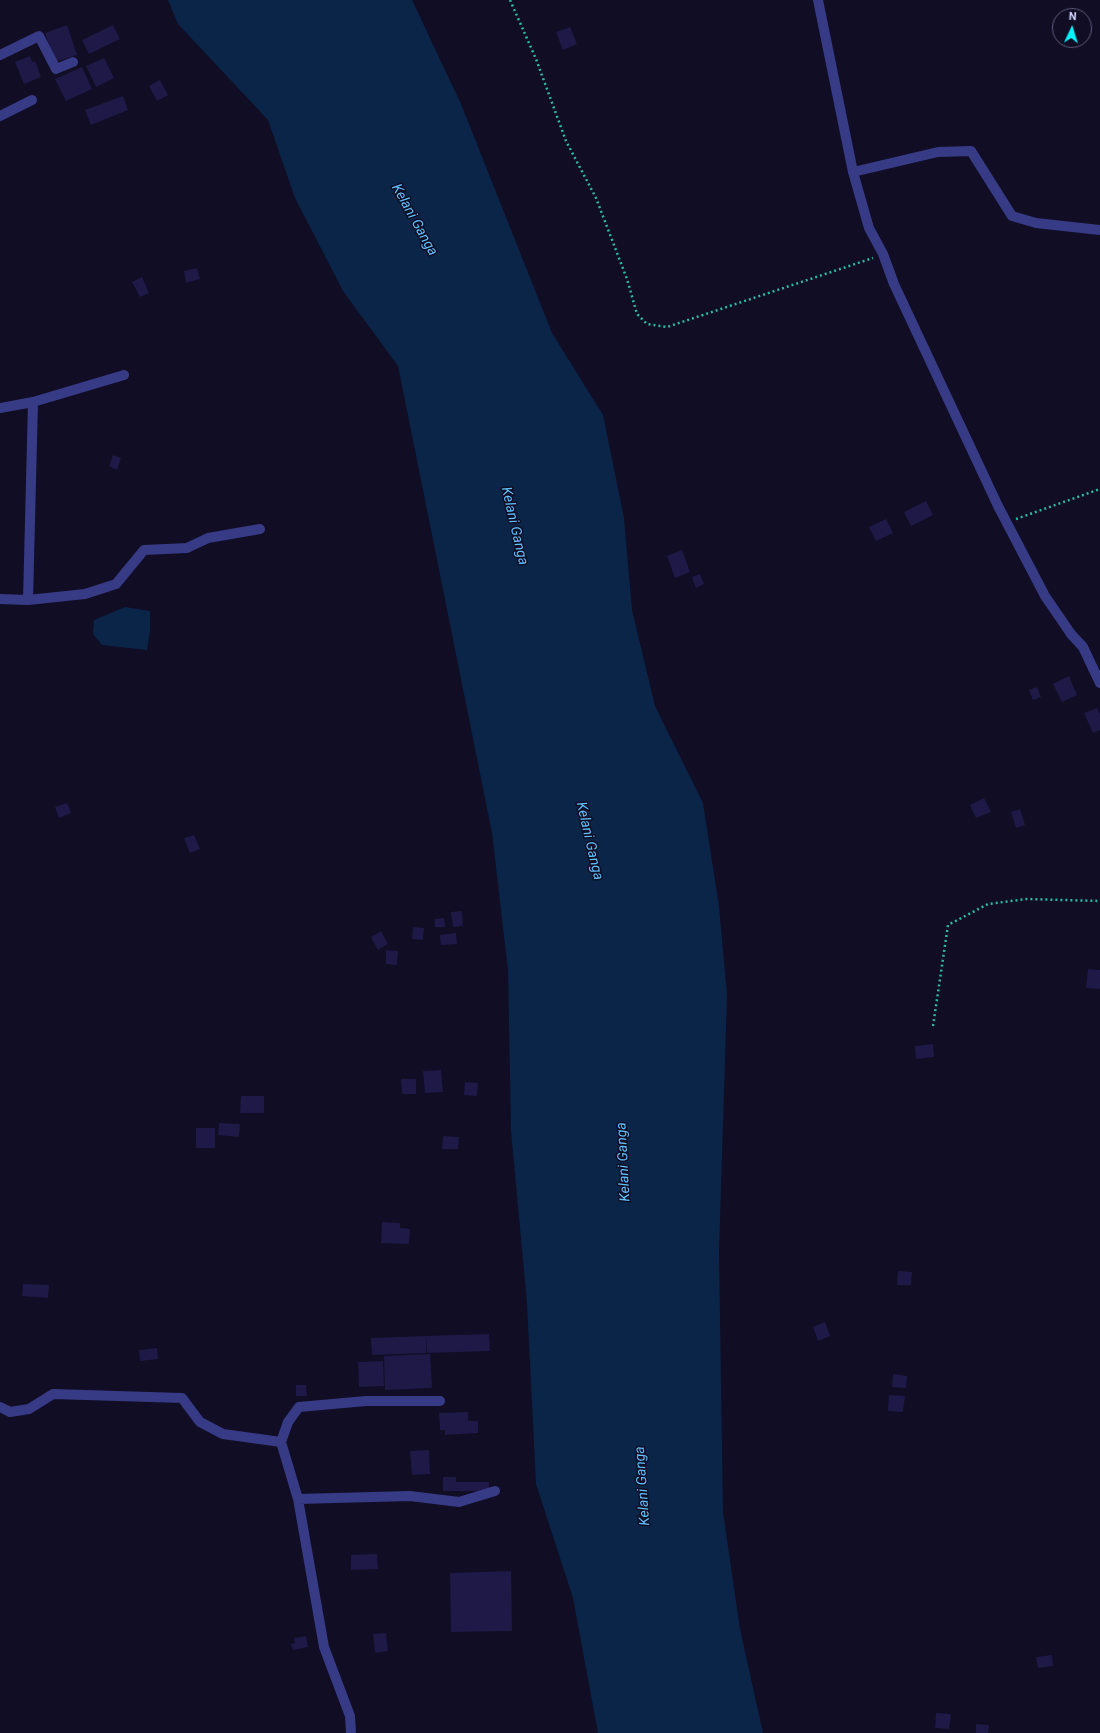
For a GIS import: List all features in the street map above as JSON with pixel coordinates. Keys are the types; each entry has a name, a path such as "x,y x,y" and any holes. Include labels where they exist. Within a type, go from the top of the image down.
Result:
{"street":[{"path":"818,0 853,172 868,228 883,254 894,284 998,506 1045,596 1066,628 1083,647 1100,683"},
{"path":"0,56 39,36 56,69 73,62"},
{"path":"0,116 32,100"},
{"path":"853,172 938,152 971,151 1012,216 1036,223 1100,230"},
{"path":"0,408 33,402 124,375"},
{"path":"28,600 33,402"},
{"path":"0,599 28,600 85,594 116,584 144,550 187,548 208,538 260,529"},
{"path":"0,1407 10,1412 30,1409 53,1394 182,1398 200,1422 223,1434 281,1442"},
{"path":"351,1733 350,1716 324,1647 298,1499 281,1442 288,1422 298,1407 366,1401 440,1401"},
{"path":"298,1499 410,1496 459,1502 495,1491"}],"path":[{"path":"510,0 536,59 566,142 596,198 627,279 637,314 647,324 667,327 883,254"},
{"path":"1010,521 1100,489"},
{"path":"933,1026 948,925 988,904 1027,899 1100,901"}],"water":[{"name":"Kelani Ganga","path":"168,0 412,0 461,104 552,333 603,415 624,518 632,610 655,706 703,803 719,906 727,995 719,1252 723,1512 740,1629 763,1733 598,1733 573,1598 536,1484 527,1303 511,1131 508,970 492,833 398,366 343,291 295,198 268,120 178,24"},
{"path":"125,607 150,611 150,631 147,650 102,645 93,634 94,620"}],"building":[{"path":"67,25 77,55 55,62 45,33"},
{"path":"113,25 120,39 89,54 82,40"},
{"path":"570,27 577,44 563,50 556,32"},
{"path":"30,56 32,62 35,61 41,77 24,84 15,62"},
{"path":"104,58 114,78 96,87 86,66"},
{"path":"82,67 92,89 66,101 55,79"},
{"path":"160,80 168,95 157,101 149,86"},
{"path":"123,96 128,110 91,125 85,110"},
{"path":"197,268 200,279 186,283 184,271"},
{"path":"142,277 149,293 140,297 132,282"},
{"path":"113,455 121,458 117,470 109,466"},
{"path":"926,501 933,515 911,526 904,512"},
{"path":"886,519 893,533 876,541 869,527"},
{"path":"682,550 690,572 675,578 667,556"},
{"path":"700,574 704,584 696,588 692,577"},
{"path":"1069,676 1077,695 1062,702 1053,684"},
{"path":"1037,687 1041,697 1033,700 1029,690"},
{"path":"1097,708 1100,714 1100,730 1093,733 1084,713"},
{"path":"984,798 991,812 976,818 970,805"},
{"path":"67,803 71,813 59,818 55,807"},
{"path":"1020,809 1025,825 1016,828 1011,812"},
{"path":"194,835 200,849 190,853 184,838"},
{"path":"462,911 463,926 453,927 451,912"},
{"path":"444,918 445,927 435,927 435,919"},
{"path":"413,927 424,928 423,940 412,939"},
{"path":"381,931 388,944 378,950 371,937"},
{"path":"456,933 457,944 441,945 440,935"},
{"path":"386,950 398,951 397,965 386,964"},
{"path":"1088,969 1100,970 1100,989 1086,988"},
{"path":"933,1044 934,1057 916,1059 915,1046"},
{"path":"441,1070 443,1092 425,1093 423,1071"},
{"path":"401,1079 416,1079 416,1094 402,1094"},
{"path":"465,1082 478,1083 477,1096 464,1095"},
{"path":"241,1096 264,1096 264,1113 240,1113"},
{"path":"219,1123 240,1124 239,1137 218,1135"},
{"path":"196,1128 215,1128 215,1148 196,1148"},
{"path":"443,1136 459,1137 458,1149 442,1149"},
{"path":"382,1222 400,1223 400,1228 410,1229 409,1244 381,1243"},
{"path":"898,1271 912,1272 911,1285 897,1285"},
{"path":"23,1284 49,1285 48,1298 22,1296"},
{"path":"825,1322 830,1336 818,1341 813,1327"},
{"path":"489,1334 490,1351 427,1353 426,1336"},
{"path":"426,1336 426,1353 372,1355 371,1338"},
{"path":"157,1348 158,1359 140,1361 139,1350"},
{"path":"430,1354 432,1388 385,1390 384,1356"},
{"path":"383,1361 384,1386 359,1387 358,1362"},
{"path":"893,1374 907,1376 906,1388 892,1387"},
{"path":"296,1385 306,1385 307,1396 296,1396"},
{"path":"889,1395 905,1396 903,1412 888,1411"},
{"path":"468,1412 468,1421 478,1421 478,1433 445,1435 445,1430 440,1430 439,1413"},
{"path":"429,1450 430,1474 412,1475 410,1451"},
{"path":"443,1477 456,1477 456,1482 489,1482 489,1491 443,1491"},
{"path":"377,1554 378,1569 351,1570 351,1555"},
{"path":"511,1571 512,1631 451,1632 450,1573"},
{"path":"386,1633 388,1651 375,1653 373,1634"},
{"path":"306,1636 308,1647 293,1650 291,1644 295,1643 294,1638"},
{"path":"1052,1655 1053,1666 1038,1668 1036,1657"},
{"path":"936,1713 951,1714 949,1729 935,1728"},
{"path":"976,1724 989,1725 988,1733 976,1733"}]}
